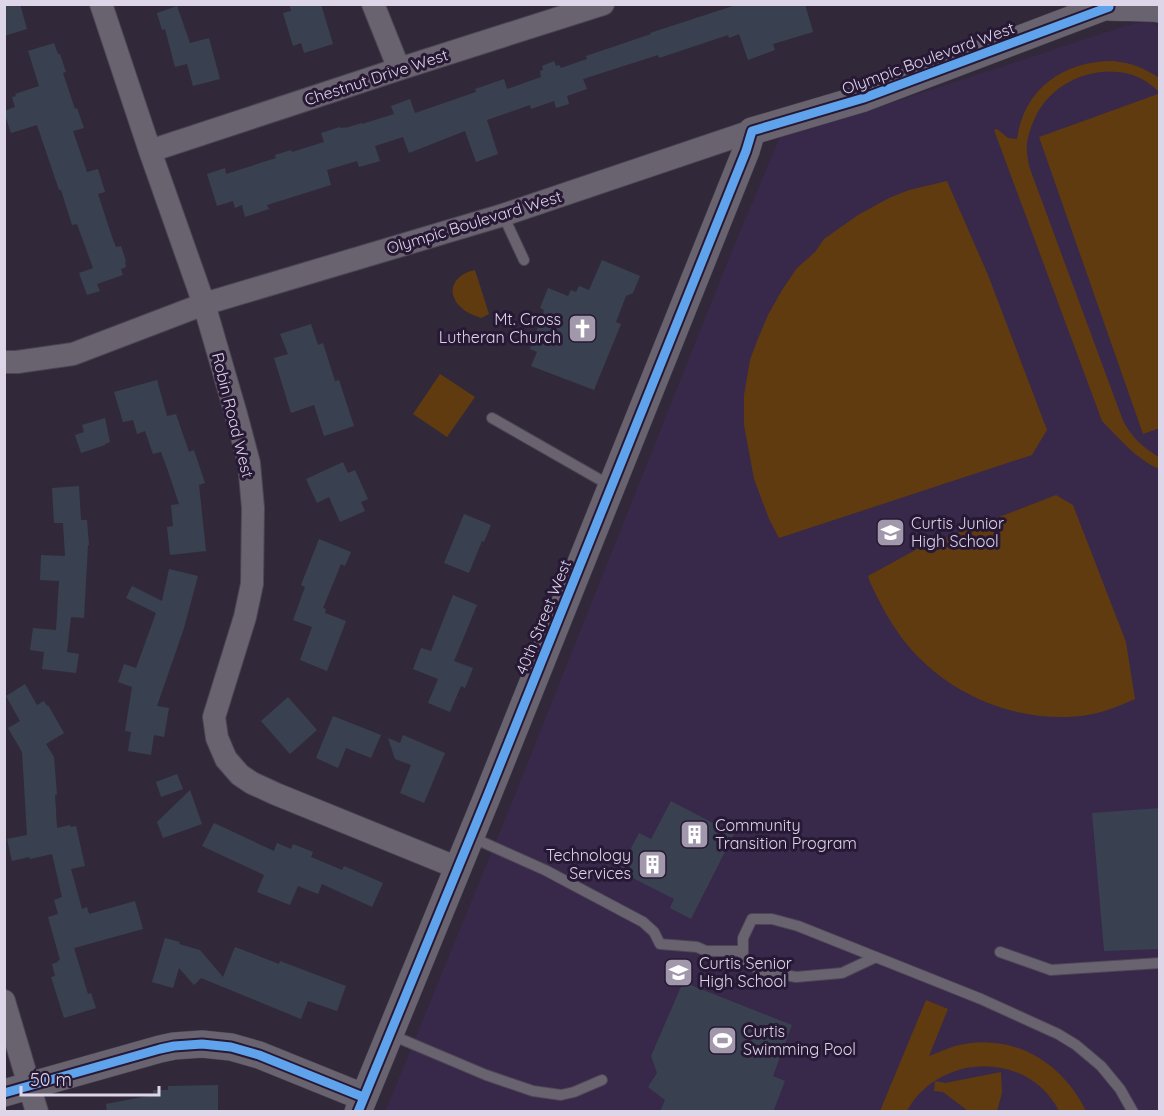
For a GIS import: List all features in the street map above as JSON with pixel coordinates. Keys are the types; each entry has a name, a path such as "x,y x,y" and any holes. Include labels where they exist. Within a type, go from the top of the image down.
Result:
{"street":[{"name":"Robin Road West","path":"101,4 204,304 249,464 253,508 252,584 245,617 214,717 217,738 226,759 240,775 252,783 276,795 458,868"},
{"path":"373,4 399,69"},
{"name":"Chestnut Drive West","path":"150,151 603,4"},
{"name":"Olympic Boulevard West","path":"4,362 73,354 204,304 503,214 752,131 864,98 1111,6 1126,8 1159,6"},
{"name":"40th Street West","path":"360,1104 471,837 752,131"},
{"path":"4,1001 17,1089 37,1112"},
{"path":"17,1089 159,1049 202,1044 231,1047 259,1055 360,1104"}],"lane":[{"path":"503,214 524,260"},
{"path":"492,418 611,487"},
{"path":"471,837 545,870 643,922 654,932 660,944 696,947 706,951 743,951"},
{"path":"876,957 842,973 796,977 762,971 743,961 743,938 752,919 772,919 798,926 876,957 981,999 1038,1024 1067,1039 1088,1054 1112,1077 1133,1112"},
{"path":"1000,952 1051,970 1160,963"},
{"path":"389,1034 486,1075 533,1091 561,1095 602,1080"}],"shaded area":[{"name":"Curtis Junior High School","path":"1148,21 1159,26 1159,1111 385,1112 779,139 782,136 851,116 1128,25"},
{"path":"1113,61 1138,66 1159,78 1159,92 1140,78 1125,73 1109,71 1078,78 1052,94 1042,106 1029,134 1027,155 1029,166 1122,418 1137,440 1159,457 1159,469 1135,454 1102,421 994,130 997,129 1008,138 1017,139 1028,105 1049,81 1078,66"},
{"path":"1158,94 1160,98 1160,428 1143,434 1039,137"},
{"path":"947,181 988,275 1047,430 1032,455 779,538 754,479 744,425 744,395 750,360 768,315 797,268 815,252 824,239 858,215 889,198 909,190"},
{"path":"475,270 489,314 481,318 463,309 457,303 453,291 454,285 461,276"},
{"path":"440,374 475,397 447,437 413,414"},
{"path":"1056,495 1073,505 1126,642 1135,699 1088,715 1039,716 1014,711 968,694 947,681 927,666 910,648 883,608 868,576 919,548"},
{"path":"926,1000 948,1009 929,1056 955,1046 975,1042 1014,1047 1032,1054 1049,1065 1076,1093 1086,1111 1059,1111 1045,1091 1027,1077 1006,1069 983,1066 961,1069 940,1078 921,1092 907,1111 880,1111"},
{"path":"1001,1072 1002,1093 997,1111 968,1111 943,1092 934,1091 935,1081 945,1083"}],"building":[{"path":"4,4 20,4 27,29 4,36"},
{"path":"289,4 321,4 333,44 304,53 301,43 293,46 283,13 291,11"},
{"path":"739,4 805,4 813,32 773,44 775,50 748,60 739,34 729,38 728,35 659,58 658,55 583,79 587,89 567,96 569,104 556,108 554,101 531,109 530,105 487,120 498,154 476,162 465,131 409,153 403,137 375,146 380,161 359,167 357,161 327,170 331,185 267,205 269,209 245,217 242,205 235,208 233,201 217,206 207,174 225,168 226,174 276,158 275,155 324,142 321,133 394,114 391,106 410,99 415,113 476,92 475,89 504,79 507,89 541,77 542,66 554,61 556,66 559,65 561,68 587,59 586,56"},
{"path":"177,6 190,43 209,38 220,79 193,86 187,64 175,67 165,29 162,30 157,13"},
{"path":"54,43 66,72 63,73 75,109 77,108 84,128 73,131 87,172 98,169 105,192 98,194 116,247 121,246 126,261 126,267 121,269 123,275 97,284 100,291 87,295 79,273 93,268 77,224 72,225 37,125 11,133 4,112 15,107 12,97 16,96 15,94 39,86 28,51"},
{"name":"Mt. Cross Lutheran Church","path":"602,260 640,276 633,293 626,296 616,322 621,324 594,390 531,366 537,352 530,349 544,310 540,308 548,288 568,296 571,290 576,292 579,286 589,290"},
{"path":"311,324 318,345 323,343 335,381 339,380 354,426 324,436 314,405 291,413 274,358 288,354 280,334"},
{"path":"157,380 167,416 176,414 189,452 194,450 205,483 199,485 206,551 170,555 167,527 173,526 171,505 179,504 167,468 161,452 153,454 145,431 137,434 133,420 123,422 114,392"},
{"path":"105,418 110,442 81,453 75,435 84,432 82,425"},
{"path":"343,462 348,473 355,470 368,499 361,502 365,511 340,522 329,497 317,503 306,479"},
{"path":"79,486 81,520 87,520 89,545 84,618 71,617 67,652 79,654 76,673 42,669 44,652 30,650 33,628 56,630 59,581 40,580 41,555 65,556 63,523 54,523 52,488"},
{"path":"464,514 491,525 469,573 444,563"},
{"path":"319,539 351,552 345,566 341,564 323,608 326,609 325,613 346,621 327,671 300,660 312,627 293,620 305,587 301,585"},
{"path":"169,569 198,576 184,628 157,706 169,708 164,737 154,735 151,755 128,751 131,732 125,731 132,687 118,682 124,664 136,668 156,613 126,598 132,586 162,601"},
{"path":"453,595 477,605 454,661 473,668 465,688 461,686 450,712 428,703 438,679 413,669 421,648 431,651"},
{"path":"25,684 37,705 44,701 48,705 64,733 46,744 54,757 57,828 76,826 85,866 71,869 82,909 87,907 89,914 135,901 143,929 74,948 88,994 91,993 96,1008 64,1018 51,977 55,976 52,964 60,960 48,917 58,914 54,900 62,897 52,854 12,861 7,839 27,835 22,752 8,728 20,721 6,696"},
{"path":"288,697 317,730 290,754 261,721"},
{"path":"333,716 381,735 371,758 346,748 338,768 316,758"},
{"path":"403,735 445,753 424,803 400,793 411,765 395,759 388,738 400,743"},
{"path":"177,774 183,789 161,797 156,782"},
{"path":"190,790 202,824 163,838 157,822"},
{"path":"671,801 734,834 691,919 670,908 674,899 619,871 639,833 651,839"},
{"path":"1160,808 1160,949 1104,951 1092,813"},
{"path":"214,823 274,851 277,843 291,849 293,844 313,852 311,857 342,870 344,866 383,883 372,907 322,884 318,894 298,886 290,905 257,892 264,875 202,846"},
{"path":"165,938 200,950 223,977 235,947 346,986 337,1011 308,1001 301,1019 201,978 194,985 179,968 173,988 152,982"},
{"name":"Curtis Swimming Pool","path":"683,982 792,1025 773,1076 785,1081 773,1112 660,1112 665,1100 648,1087 657,1073 651,1056"},
{"path":"218,1085 218,1112 107,1112 106,1104 153,1095 153,1090 168,1090 168,1086"}],"cycle path":[{"path":"358,1112 487,797 746,151 752,131 864,98 1109,7"},
{"path":"4,1093 160,1049 202,1044 231,1047 259,1055 363,1097"}],"place":[{"name":"Mt. Cross Lutheran Church","path":"582,328"},
{"name":"Curtis Junior High School","path":"890,532"},
{"name":"Community Transition Program","path":"694,834"},
{"name":"Technology Services","path":"652,864"},
{"name":"Curtis Senior High School","path":"678,972"},
{"name":"Curtis Swimming Pool","path":"722,1040"}]}
